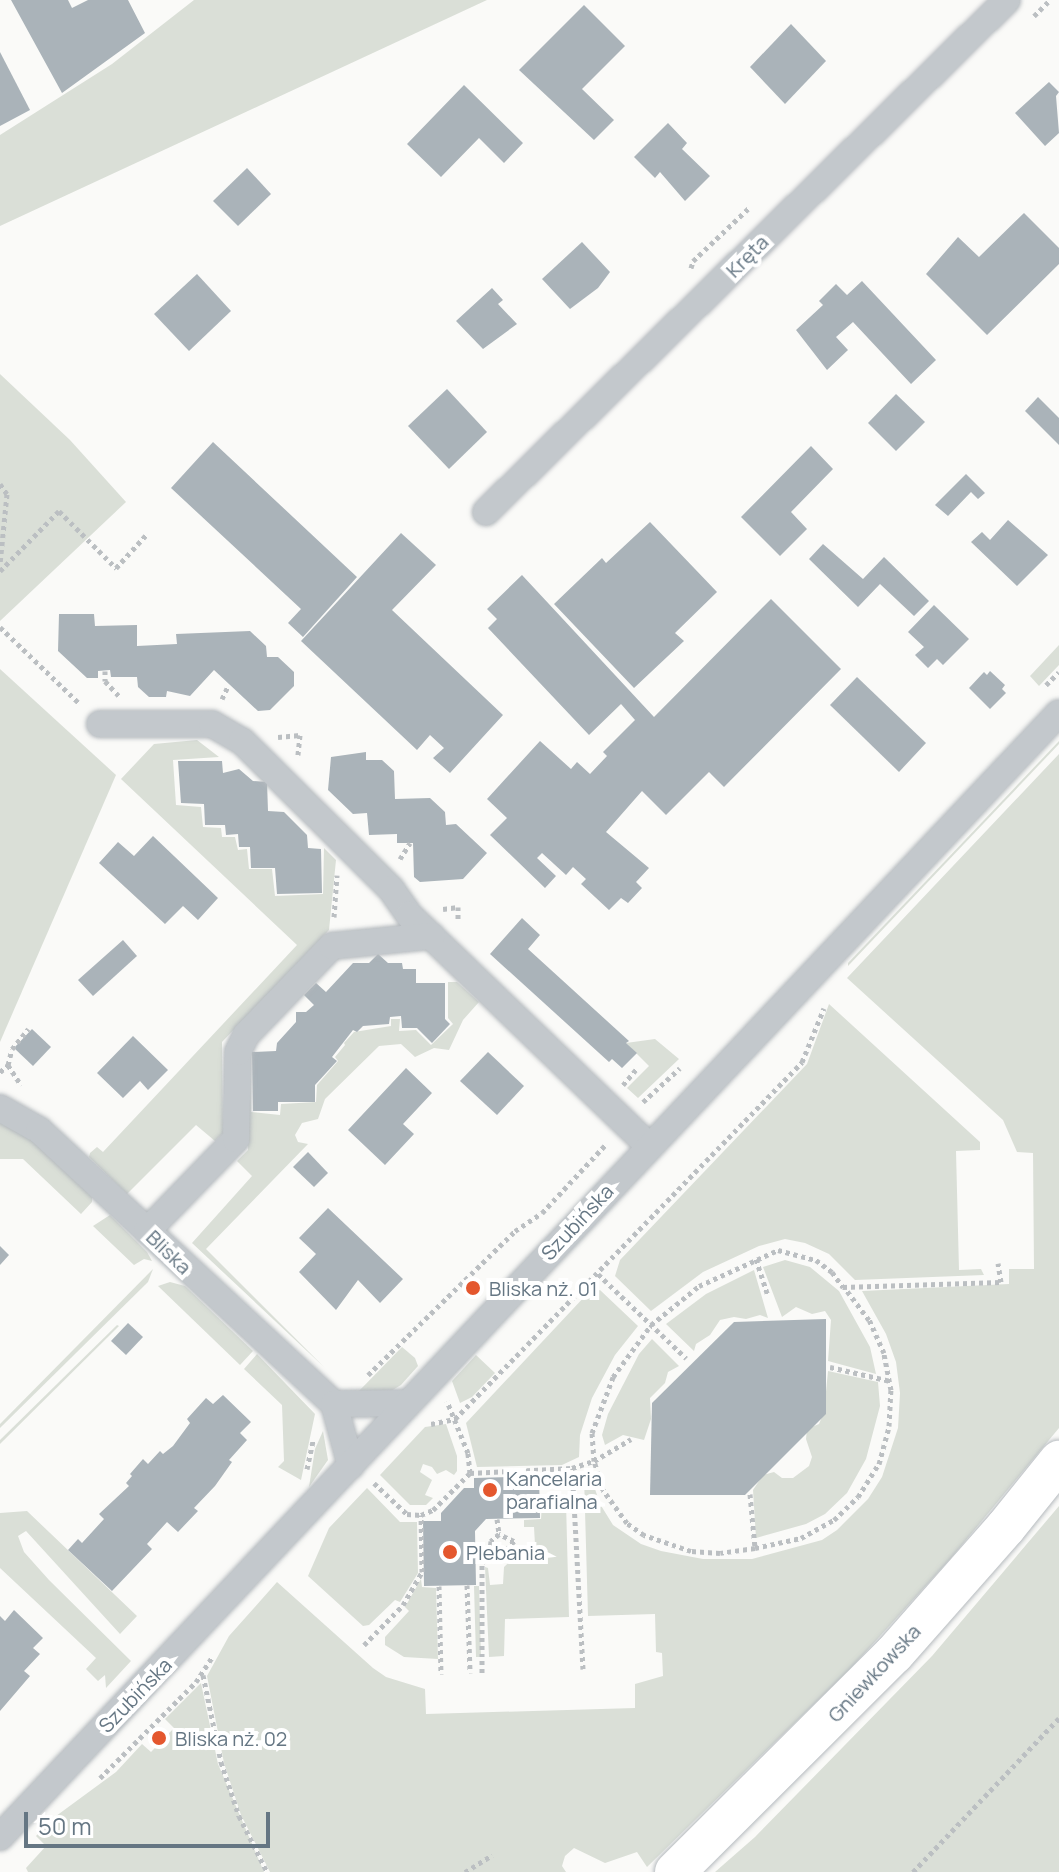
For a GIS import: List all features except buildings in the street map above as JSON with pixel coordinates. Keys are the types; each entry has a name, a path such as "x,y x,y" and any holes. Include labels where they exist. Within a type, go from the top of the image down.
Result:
{"main road":[{"name":"Gniewkowska","path":"675,1872 894,1654 1006,1527 1059,1461"}],"street":[{"name":"Kręta","path":"486,512 1007,0"},
{"name":"Szubińska","path":"0,1837 360,1472 649,1146 1059,713"},
{"path":"100,724 190,722 220,727 242,741 340,837 431,936 649,1146"},
{"path":"147,1231 236,1139 238,1057 242,1042 332,946 431,936"},
{"name":"Bliska","path":"0,1108 39,1130 334,1404"},
{"path":"360,1472 334,1404 418,1410"}],"path":[{"path":"0,484 7,494 0,564"},
{"path":"0,571 59,511 116,568 146,535"},
{"path":"0,627 100,724"},
{"path":"1038,694 1059,672"},
{"path":"332,946 340,837"},
{"path":"8,1065 12,1049 28,1029"},
{"path":"367,1376 515,1231 542,1213 640,1104 691,1058"},
{"path":"778,1250 798,1253 832,1272 843,1287 869,1320 884,1353 890,1381 889,1426 879,1464 858,1497 834,1520 801,1538 755,1548 720,1553 691,1551 644,1535 613,1506 603,1490 594,1461 592,1433 601,1402 629,1350 651,1325 699,1286 778,1250"},
{"path":"756,1259 768,1296"},
{"path":"843,1287 1001,1282 998,1263"},
{"path":"598,1274 686,1358"},
{"path":"830,1367 890,1381"},
{"path":"437,1407 445,1397 468,1453 470,1473"},
{"path":"418,1410 420,1427"},
{"path":"360,1472 407,1514 421,1515 433,1510 470,1473 572,1468 594,1461 631,1439"},
{"path":"572,1468 583,1669"},
{"path":"750,1494 755,1548"},
{"path":"539,1498 573,1496"},
{"path":"364,1645 403,1605 422,1572 421,1515"},
{"path":"497,1519 499,1534"},
{"path":"482,1673 482,1563 491,1541 499,1534"},
{"path":"490,1549 493,1555 501,1556 514,1541 499,1534"},
{"path":"467,1585 470,1673"},
{"path":"439,1586 441,1674"},
{"path":"203,1674 221,1762 239,1816 267,1872"},
{"path":"913,1872 1059,1718"},
{"path":"465,1872 492,1855"}],"shaded area":[{"path":"194,0 487,0 0,226 0,135 112,64"},
{"path":"0,374 70,440 126,502 0,621"},
{"path":"1059,645 1059,665 1039,686 1030,676"},
{"path":"0,669 116,775 0,1042"},
{"path":"197,740 219,757 173,760 176,805 201,807 203,827 221,828 222,837 235,837 238,850 247,849 249,869 272,869 275,896 323,894 324,848 336,860 329,930 222,1042 223,1133 215,1141 196,1125 127,1194 89,1157 90,1153 97,1147 103,1152 297,945 121,779 154,744"},
{"path":"1059,741 1059,744 848,966 848,963"},
{"path":"1059,754 1059,1428 951,1558 851,1668 647,1867 637,1852 605,1863 574,1848 565,1856 562,1866 566,1872 270,1872 241,1815 224,1763 207,1676 229,1636 277,1582 373,1668 386,1677 425,1689 426,1714 635,1708 635,1684 663,1676 662,1653 656,1652 655,1614 588,1616 584,1476 591,1477 600,1504 613,1525 641,1544 661,1551 703,1559 752,1559 822,1540 837,1530 868,1499 882,1477 898,1428 900,1393 896,1362 886,1334 862,1291 1009,1284 1009,1269 1034,1269 1033,1153 1017,1152 1003,1120 847,978"},
{"path":"448,982 457,982 479,1002 463,1020 449,1050 434,1048 415,1057 401,1044 379,1046 325,1099 318,1119 302,1123 295,1135 298,1142 308,1144 206,1249 324,1367 192,1243 252,1176 237,1161 248,1150 246,1066 250,1066 251,1112 280,1115 281,1104 316,1102 317,1085 338,1061 335,1057 354,1032 391,1026 391,1019 400,1019 399,1031 416,1030 431,1045 453,1024 448,1018"},
{"path":"829,1004 980,1142 980,1150 956,1151 959,1270 981,1269 984,1275 855,1280 829,1254 805,1243 785,1239 759,1246 703,1272 651,1311 615,1276 620,1260 807,1064"},
{"path":"655,1039 679,1059 638,1098 627,1088 649,1066 626,1043"},
{"path":"0,1120 20,1128 92,1197 92,1202 81,1214 23,1159 0,1159"},
{"path":"110,1215 152,1261 144,1259 134,1265 93,1226"},
{"path":"785,1260 810,1267 839,1291 870,1347 876,1374 828,1361 831,1320 825,1311 812,1314 796,1307 782,1317 763,1267"},
{"path":"153,1269 148,1282 0,1428 0,1424"},
{"path":"754,1270 768,1318 760,1315 720,1320 710,1335 696,1344 694,1351 666,1324 706,1294"},
{"path":"170,1282 185,1286 253,1351 240,1365 158,1286"},
{"path":"600,1290 638,1326 615,1355 592,1398 580,1435 579,1457 562,1465 477,1467 466,1423 586,1295"},
{"path":"119,1326 0,1444 0,1440"},
{"path":"652,1339 679,1366 668,1372 665,1383 650,1398 651,1419 644,1440 623,1435 605,1445 602,1435 608,1414 639,1354"},
{"path":"402,1347 415,1358 418,1366 401,1385 391,1391 357,1393"},
{"path":"257,1354 315,1414 301,1480 278,1467 284,1461 282,1405 244,1369"},
{"path":"476,1355 495,1373 472,1397 460,1403 452,1381"},
{"path":"828,1371 878,1382 880,1406 866,1459 847,1493 825,1514 806,1524 756,1538 753,1490 763,1475 774,1472 782,1478 793,1478 809,1466 812,1457 806,1439 807,1429 819,1424 824,1412"},
{"path":"446,1424 457,1456 457,1471 454,1475 446,1470 437,1474 432,1467 423,1464 420,1472 432,1480 425,1495 433,1498 426,1505 410,1505 380,1475 425,1427"},
{"path":"323,1431 328,1460 309,1487 315,1449"},
{"path":"367,1488 400,1522 417,1522 418,1573 400,1602 395,1600 369,1625 363,1626 308,1576 329,1528"},
{"path":"566,1502 569,1617 505,1619 504,1656 489,1657 485,1567 488,1568 490,1585 503,1584 504,1567 525,1547 535,1545 534,1527 524,1527 524,1520 541,1519 542,1503"},
{"path":"1059,1506 1059,1872 715,1872 755,1837 932,1656"},
{"path":"27,1511 137,1616 120,1634 26,1531 18,1536 24,1552 49,1580 131,1661 106,1688 105,1675 98,1681 86,1669 96,1658 0,1568 0,1513"},
{"path":"421,1579 422,1587 436,1588 438,1659 404,1657 385,1645 385,1637 409,1611 405,1607"},
{"path":"474,1586 479,1586 481,1657 476,1657"},
{"path":"201,1683 218,1764 264,1872 28,1872 26,1868 46,1846 36,1836 52,1819 116,1772 142,1744 151,1752 174,1728 165,1719"}],"place":[{"name":"Bliska nż. 01","path":"473,1288"},
{"name":"Kancelaria parafialna","path":"490,1490"},
{"name":"Plebania","path":"450,1552"},
{"name":"Bliska nż. 02","path":"159,1738"}]}
